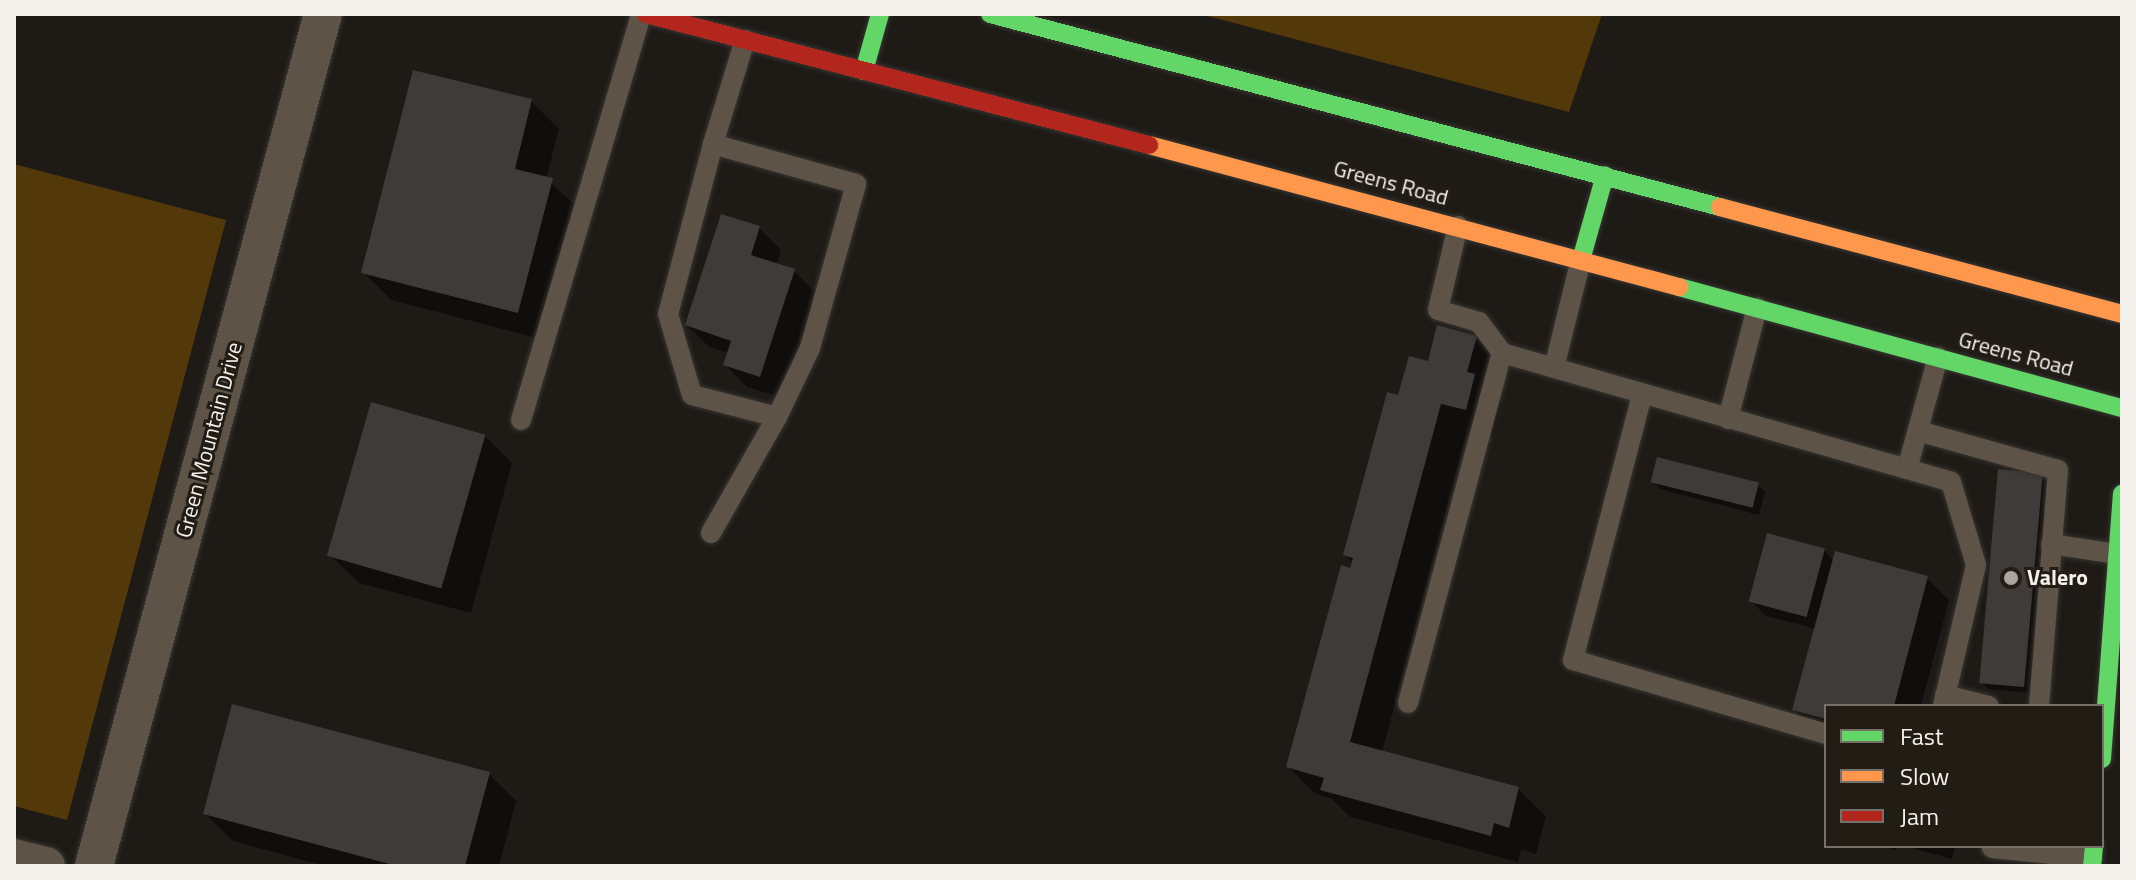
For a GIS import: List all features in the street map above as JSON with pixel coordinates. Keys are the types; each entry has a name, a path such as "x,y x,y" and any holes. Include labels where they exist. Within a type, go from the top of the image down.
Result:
{"main road":[{"name":"Greens Road","path":"643,14 1458,226 2122,408"},
{"path":"864,71 880,14"},
{"path":"990,14 2122,314"},
{"path":"1581,260 1605,175"},
{"path":"2104,722 2122,494"}],"street":[{"name":"Green Mountain Drive","path":"94,866 323,14"},
{"path":"14,858 46,866"}],"lane":[{"path":"521,420 643,14"},
{"path":"745,40 713,144 668,314 692,395 777,417"},
{"path":"711,533 777,417 810,348 856,184 713,144"},
{"path":"1458,226 1438,310 1479,322 1502,353 1951,482 1976,565 1944,700 1974,704"},
{"path":"1554,368 1581,260"},
{"path":"1728,419 1757,308"},
{"path":"1408,703 1502,353"},
{"path":"1907,469 1938,357"},
{"path":"1642,395 1573,660 1824,733"},
{"path":"1918,431 2058,470 2039,704"},
{"path":"2051,544 2118,554"},
{"path":"1992,848 2093,857"}],"shaded area":[{"path":"1200,14 1602,14 1569,112"},
{"path":"14,164 226,220 67,820 14,806"}],"building":[{"path":"413,70 532,99 515,169 553,178 518,313 361,273"},
{"path":"721,214 760,226 751,255 795,269 760,377 723,365 731,341 685,325"},
{"path":"1437,325 1477,336 1467,372 1475,374 1466,410 1441,404 1350,742 1519,787 1509,828 1494,823 1491,836 1320,790 1324,778 1286,767 1341,565 1350,568 1353,558 1343,555 1387,392 1398,395 1409,356 1428,361"},
{"path":"371,402 485,435 441,589 327,556"},
{"path":"1657,457 1759,482 1753,508 1651,482"},
{"name":"Valero","path":"1998,469 2043,473 2024,687 1979,683"},
{"path":"1767,533 1825,549 1807,617 1749,602"},
{"path":"1835,551 1928,576 1895,704 1824,704 1824,718 1792,710"},
{"path":"232,704 490,772 465,866 397,866 203,814"}],"traffic: fast":[{"path":"864,71 880,14"},
{"path":"990,14 1720,207"},
{"path":"1581,260 1605,175"},
{"path":"1679,287 2122,408"},
{"path":"2104,732 2122,494"},
{"path":"2092,866 2094,848"}],"traffic: slow":[{"path":"1149,145 1679,287"},
{"path":"1720,207 2122,314"}],"traffic: jam":[{"path":"646,14 1149,145"}],"place":[{"name":"Valero","path":"2011,578"}]}
